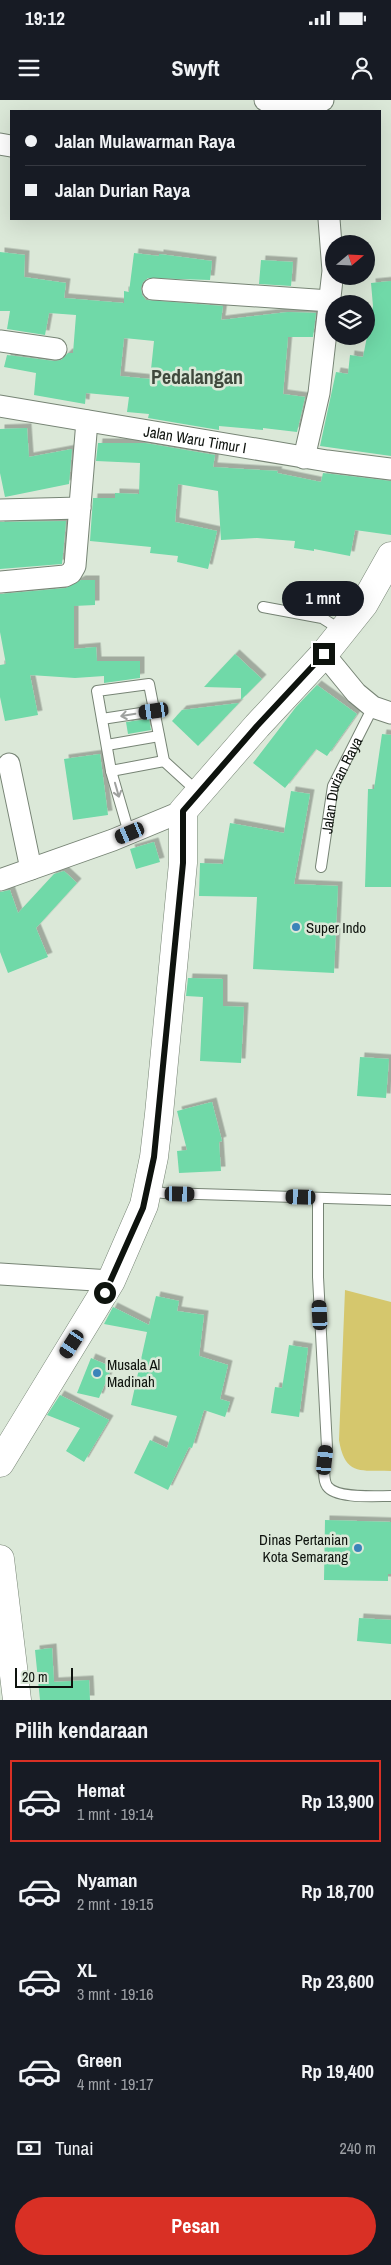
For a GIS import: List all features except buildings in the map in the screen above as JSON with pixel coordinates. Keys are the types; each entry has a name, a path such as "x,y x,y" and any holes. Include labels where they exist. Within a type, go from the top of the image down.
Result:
{"main road":[{"path":"0,1463 111,1281 142,1212 159,1114 183,863 191,802 324,654 364,604 391,556"},
{"path":"0,1559 17,1700"}],"street":[{"path":"265,100 322,100"},
{"path":"329,220 333,271 331,295"},
{"path":"153,289 325,301"},
{"path":"0,341 56,349"},
{"path":"304,458 319,393 325,343"},
{"name":"Jalan Waru Timur I","path":"0,406 304,458 391,469"},
{"path":"0,582 64,576 71,573 75,566 87,421"},
{"path":"0,510 80,508"},
{"name":"Jalan Durian Raya","path":"324,654 356,693 382,710"},
{"path":"10,764 31,869"},
{"path":"0,880 130,833 191,802"},
{"path":"0,1274 111,1281"}],"lane":[{"path":"263,607 322,618 342,630"},
{"path":"130,833 111,771 97,691 149,684 164,760 191,802"},
{"name":"Jalan Durian Raya","path":"321,867 333,786 382,710"},
{"path":"102,719 154,711"},
{"path":"107,745 159,736"},
{"path":"111,771 164,760"},
{"path":"147,1191 391,1200"},
{"path":"318,1198 318,1277 327,1447 324,1472 327,1485 336,1494 391,1496"}],"shaded area":[{"path":"345,1290 391,1302 391,1471 356,1469 345,1460 342,1452 339,1440"}],"place":[{"name":"Super Indo","path":"296,927"},
{"name":"Musala Al Madinah","path":"97,1373"},
{"name":"Dinas Pertanian Kota Semarang","path":"358,1548"}],"district":[{"name":"Pedalangan","path":"197,376"}],"route":[{"path":"105,1293 146,1200 154,1157 183,863 183,811 257,726 324,654"}]}
